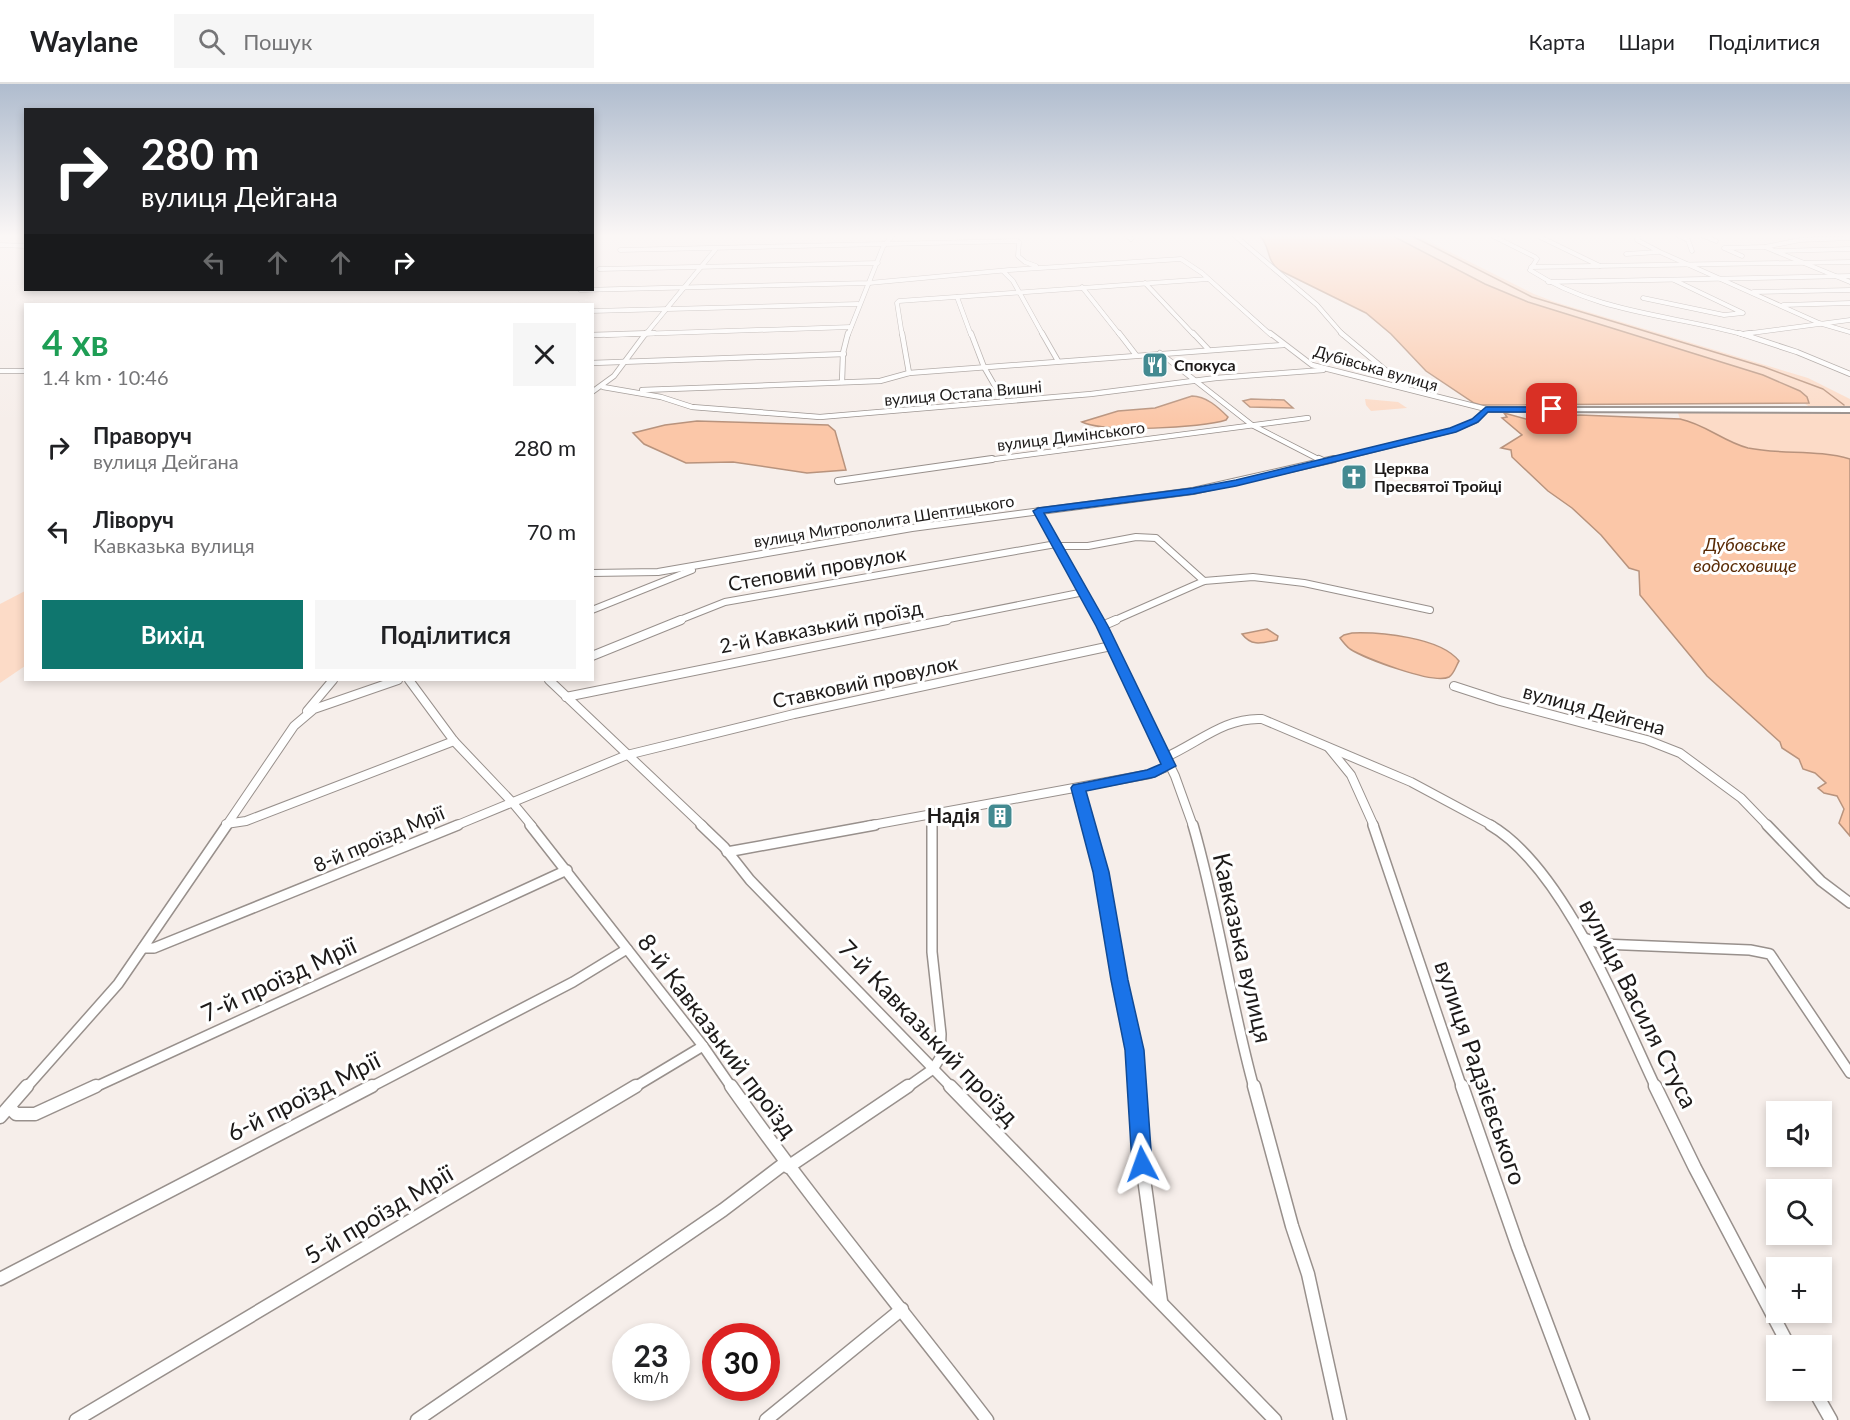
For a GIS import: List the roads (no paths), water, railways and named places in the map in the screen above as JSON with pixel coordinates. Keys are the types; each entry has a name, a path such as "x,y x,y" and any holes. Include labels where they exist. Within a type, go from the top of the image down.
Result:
{"street":[{"path":"594,391 603,387 675,297"},
{"path":"842,382 844,354 861,297"},
{"path":"909,373 897,303 902,300 951,297"},
{"path":"957,297 984,367 1003,400"},
{"path":"1023,297 1058,361"},
{"path":"1090,297 1136,355"},
{"path":"1159,297 1208,349"},
{"name":"Дубівська вулиця","path":"1229,297 1300,358 1326,370 1408,388 1457,404 1486,409"},
{"path":"1308,297 1333,326 1408,388"},
{"path":"1579,297 1743,334 1798,352 1850,374"},
{"path":"1642,298 1724,315 1743,313 1710,297"},
{"path":"1760,297 1819,323 1850,332"},
{"path":"594,311 858,303"},
{"path":"1778,306 1850,303"},
{"path":"1743,334 1850,320"},
{"path":"594,335 851,327"},
{"path":"628,390 886,380 909,373 1283,345"},
{"path":"1160,353 1252,425 1323,461"},
{"path":"594,363 844,354"},
{"name":"вулиця Остапа Вишні","path":"603,387 628,390 692,407 820,417 1091,394 1192,380 1326,370"},
{"path":"0,371 24,371"},
{"path":"1486,409 1850,410"},
{"name":"вулиця Митрополита Шептицького","path":"594,573 658,572 912,528 1193,491 1236,483 1453,430 1475,421 1486,409"},
{"name":"вулиця Димінського","path":"838,481 1308,418"},
{"name":"Кавказька вулиця","path":"1038,511 1102,626 1175,776 1193,826 1205,871 1240,1036 1292,1226 1308,1274 1340,1420"},
{"name":"Степовий провулок","path":"594,655 724,602 1057,545 1088,546 1136,537 1156,538 1203,580"},
{"path":"594,609 719,561"},
{"path":"1102,626 1203,580 1253,577 1278,579 1430,610"},
{"name":"2-й Кавказький проїзд","path":"566,697 1084,592"},
{"name":"Ставковий провулок","path":"627,754 794,714 1111,646"},
{"path":"0,1117 118,984 226,824 303,717 332,681"},
{"path":"303,717 314,709 395,681"},
{"name":"8-й Кавказький проїзд","path":"410,681 454,741 512,802 567,870 703,1046 787,1165 987,1420"},
{"name":"7-й Кавказький проїзд","path":"550,681 727,852 750,880 1275,1420"},
{"name":"вулиця Дейгена","path":"1454,686 1500,701 1647,740 1680,753 1741,798 1821,881 1850,903"},
{"name":"вулиця Василя Стуса","path":"727,852 1150,774 1180,752 1236,720 1250,717 1262,719 1412,782 1501,831 1534,862 1584,938 1695,1168 1783,1335"},
{"path":"226,824 246,821 454,741"},
{"name":"вулиця Радзієвського","path":"1328,746 1351,775 1380,840 1416,956 1518,1247 1583,1420"},
{"name":"8-й проїзд Мрії","path":"143,948 154,948 257,908 627,754"},
{"path":"1078,788 1101,872 1119,980 1134,1050 1142,1164 1161,1301"},
{"path":"417,1420 787,1165 933,1069 940,1058 941,1034 932,952 932,815"},
{"name":"7-й проїзд Мрії","path":"9,1107 16,1114 35,1114 567,870"},
{"path":"1584,938 1602,944 1750,950 1770,954 1850,1073"},
{"name":"6-й проїзд Мрії","path":"0,1279 573,982 627,949"},
{"name":"5-й проїзд Мрії","path":"75,1420 703,1046"},
{"path":"766,1420 902,1309"},
{"path":"1820,1401 1831,1420"}],"water":[{"path":"1334,297 1517,297 1763,375 1800,391 1807,397 1809,403 1481,405 1474,403 1426,371 1391,334 1366,313"},
{"path":"1192,396 1207,400 1228,417 1226,420 1214,423 1154,428 1111,427 1082,422 1118,411 1155,408"},
{"path":"1251,399 1284,400 1293,408 1250,407 1243,401"},
{"name":"Дубовське водосховище","path":"1504,413 1537,422 1545,417 1580,415 1680,419 1748,448 1825,454 1850,459 1850,836 1839,823 1844,809 1837,796 1824,793 1818,788 1826,783 1815,773 1803,769 1799,759 1782,748 1780,742 1707,676 1640,595 1639,571 1629,568 1601,535 1572,508 1548,491 1512,457 1511,450 1501,448 1522,435 1502,418 1507,417"},
{"path":"697,421 828,425 835,431 846,470 807,473 733,462 686,463 644,444 633,433 665,425"},
{"path":"1267,629 1278,636 1277,640 1254,642 1242,634"},
{"path":"1352,633 1393,635 1424,641 1438,646 1459,661 1449,677 1415,674 1350,649 1340,638"}],"waterway":[{"path":"1533,297 1764,367 1823,389 1844,405"}],"place":[{"name":"Спокуса","path":"1155,365"},
{"name":"Церква Пресвятої Тройці","path":"1354,477"},
{"name":"Надія","path":"1000,816"}]}
